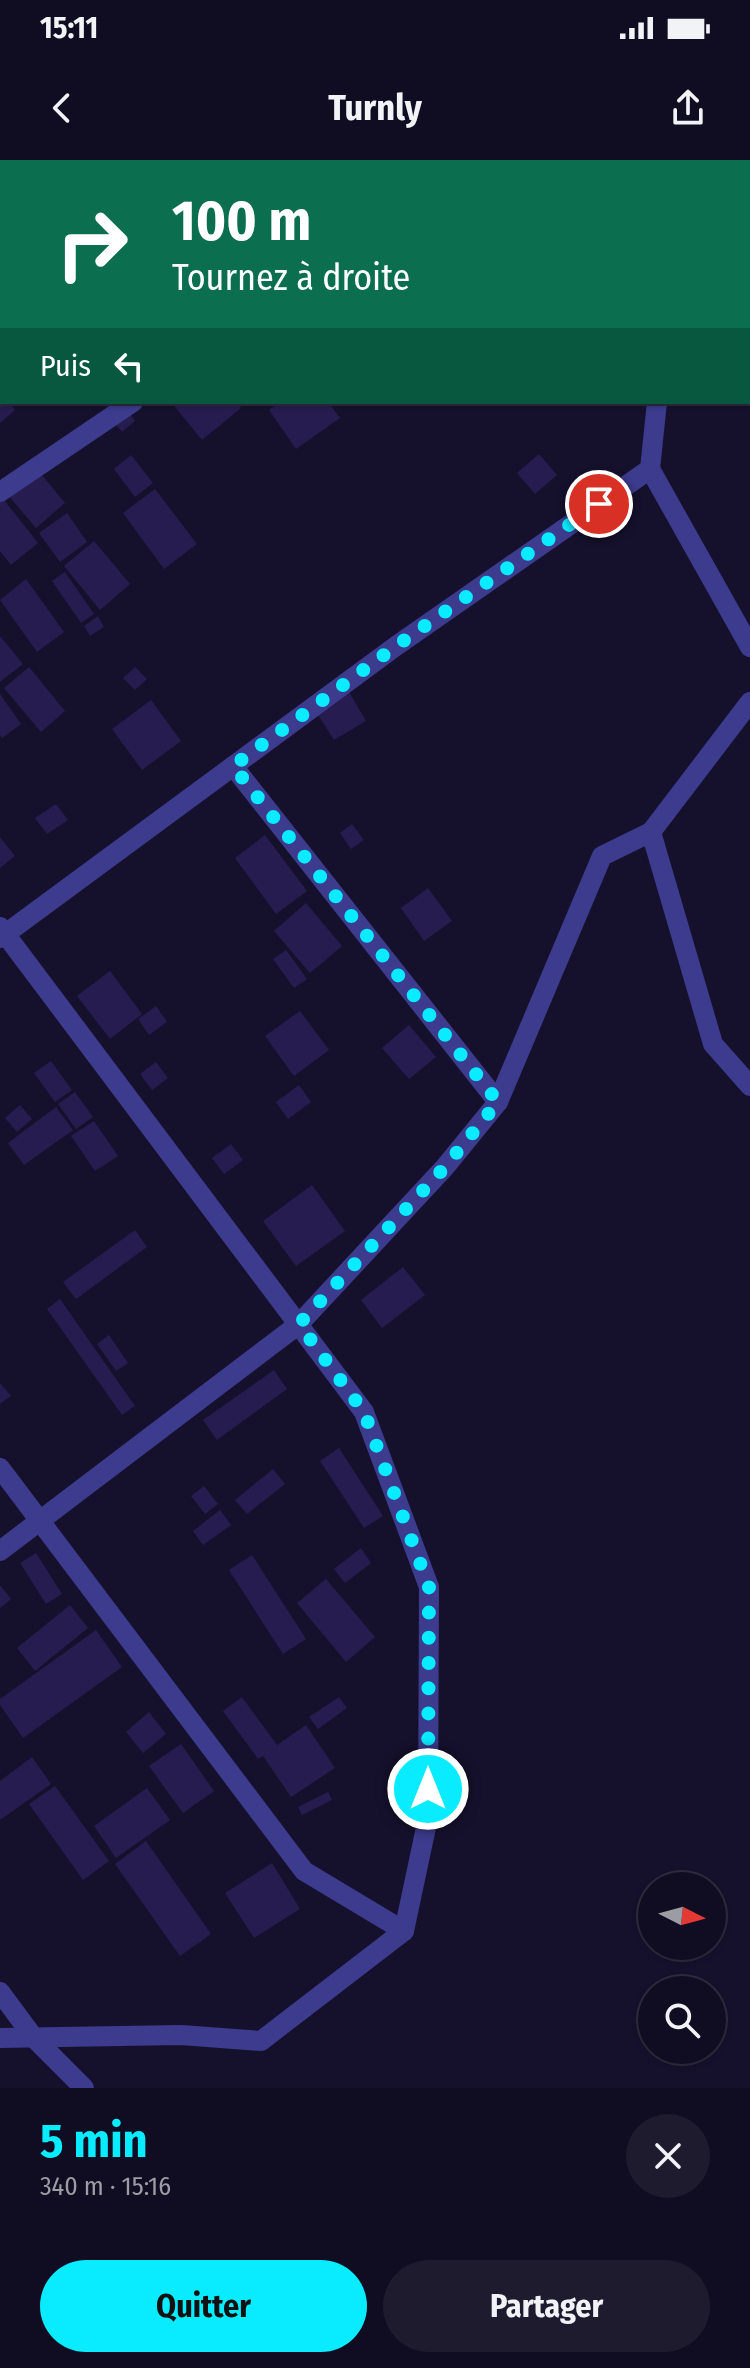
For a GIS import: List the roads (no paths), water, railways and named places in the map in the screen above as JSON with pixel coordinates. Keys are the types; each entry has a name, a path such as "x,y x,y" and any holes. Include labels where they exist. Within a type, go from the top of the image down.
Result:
{"street":[{"path":"0,492 130,404"},
{"path":"657,404 650,469 750,647"},
{"path":"0,2038 181,2035 261,2041 404,1931 428,1818 429,1587 364,1412 2,933 396,646 650,469"},
{"path":"0,1551 299,1324 445,1167 498,1102 602,856 651,832 750,702"},
{"path":"233,766 498,1102"},
{"path":"651,832 713,1044 750,1086"},
{"path":"0,1468 304,1871 404,1931"},
{"path":"0,1992 34,2038 84,2088"}]}
